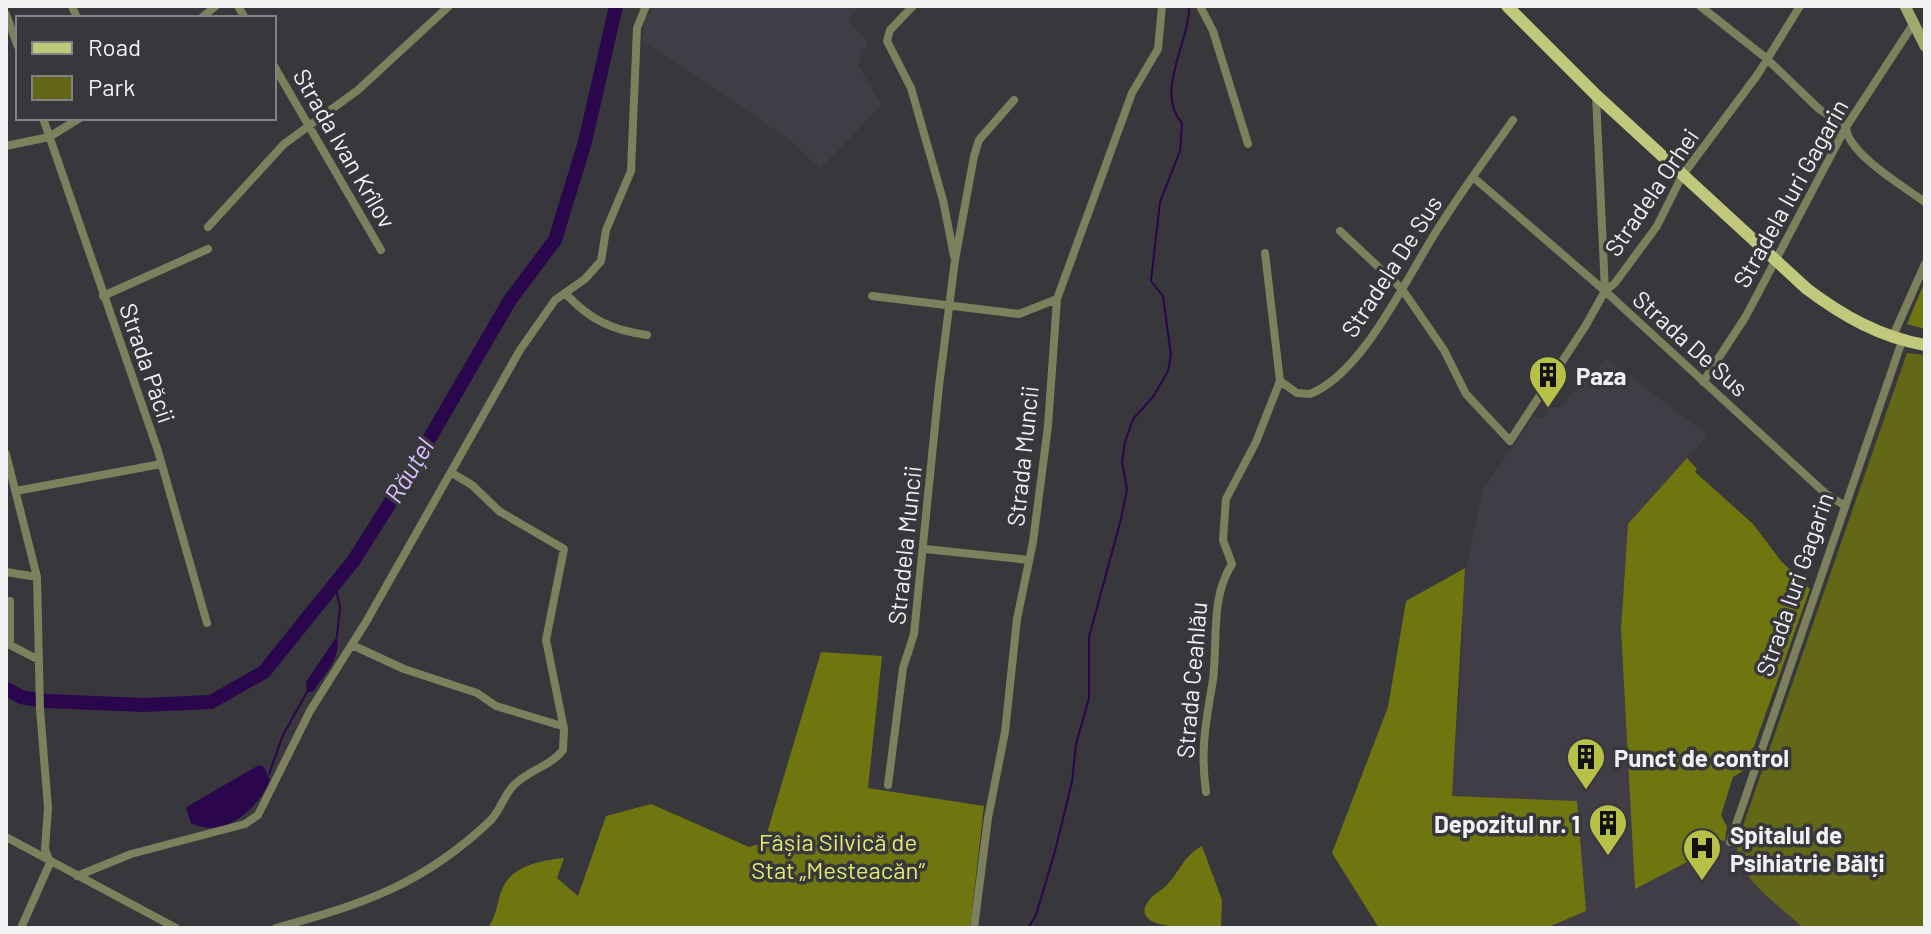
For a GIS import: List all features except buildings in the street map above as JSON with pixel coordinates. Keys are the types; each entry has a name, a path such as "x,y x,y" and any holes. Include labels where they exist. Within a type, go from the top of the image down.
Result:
{"main road":[{"path":"1507,6 1682,176 1832,308 1897,340 1925,345"}],"street":[{"path":"208,227 244,191 269,158 358,90 449,6"},
{"path":"77,876 118,859 252,820 267,799 310,711 352,645 520,350 555,300 566,294 601,261 606,230 629,179 636,104 637,28 646,6"},
{"path":"913,6 888,36 911,88 941,192 955,260"},
{"name":"Strada Muncii","path":"974,928 988,818 1005,732 1017,619 1029,560 1048,426 1057,299 1121,121 1140,76 1158,49 1162,6"},
{"path":"1200,6 1213,31 1248,144"},
{"path":"1700,6 1766,58 1819,109 1846,127 1847,138 1853,146 1925,202"},
{"name":"Stradela Orhei","path":"1402,289 1444,350 1466,394 1510,441 1605,291 1615,283 1657,226 1682,176 1751,83 1800,6"},
{"path":"1905,6 1925,46"},
{"path":"6,14 16,42"},
{"name":"Stradela Iuri Gagarin","path":"1703,382 1746,316 1846,127 1914,23"},
{"name":"Strada Ivan Krîlov","path":"276,69 381,250"},
{"path":"1596,95 1605,291"},
{"name":"Stradela Muncii","path":"888,785 901,680 914,634 925,549 939,386 952,308 955,260 976,146 1014,100"},
{"name":"Strada Păcii","path":"44,120 161,464 207,623"},
{"path":"6,146 49,137 77,120"},
{"name":"Stradela De Sus","path":"1280,381 1303,395 1318,391 1335,379 1361,350 1513,120"},
{"name":"Strada De Sus","path":"1473,177 1605,291 1825,493 1845,506"},
{"path":"1340,231 1402,289"},
{"path":"103,296 208,249"},
{"path":"1265,253 1280,381"},
{"name":"Strada Iuri Gagarin","path":"1730,842 1925,264"},
{"path":"566,294 579,310 597,321 647,335"},
{"path":"872,296 1019,314 1057,299"},
{"name":"Strada Ceahlău","path":"1206,792 1201,756 1204,724 1213,679 1220,589 1232,564 1223,540 1225,507 1280,381"},
{"path":"6,454 37,577 40,709 48,808 45,849 50,863 21,928"},
{"path":"16,491 161,464"},
{"path":"276,928 378,898 432,868 494,817 515,784 558,758 564,743 546,640 564,549 499,511 472,485 452,473"},
{"path":"925,549 1029,560"},
{"path":"6,572 37,577"},
{"path":"10,601 8,644 39,660"},
{"path":"352,645 404,669 477,693 496,706 562,726"},
{"path":"6,838 176,928"}],"shaded area":[{"path":"657,6 859,6 848,19 868,42 858,65 882,105 820,169 793,142 642,41 645,18"},
{"path":"1606,358 1708,435 1628,525 1621,629 1630,783 1719,840 1737,843 1740,865 1747,875 1803,928 1546,928 1586,911 1452,797 1463,634 1461,593 1483,489 1535,415 1541,419 1548,413 1544,410 1548,406 1559,408"},
{"path":"337,636 337,652 331,666 313,692 307,692 306,682"},
{"path":"259,765 264,767 270,780 249,810 228,824 216,827 191,823 186,808"}],"green space":[{"path":"1925,281 1925,329 1907,324"},
{"path":"1907,353 1925,355 1925,928 1803,928 1751,879 1738,855 1737,843"},
{"path":"1687,458 1697,469 1695,472 1753,524 1781,561 1810,589 1746,769 1733,777 1721,815 1727,827 1725,841 1719,840 1716,847 1635,889 1621,629 1628,524"},
{"path":"1465,568 1452,796 1577,801 1586,911 1546,928 1379,928 1332,853 1388,707 1406,601"},
{"name":"Fâșia Silvică de Stat „Mesteacăn“","path":"821,652 882,656 868,788 984,806 970,928 488,928 503,887 514,873 530,865 564,858 557,878 578,896 606,816 651,804 749,847 764,843"},
{"path":"1202,846 1222,900 1221,928 1170,926 1147,918 1144,910 1150,899"}],"waterway":[{"name":"Răuțel","path":"6,689 21,697 46,701 142,705 211,702 264,672 354,560 414,465 510,300 555,240 585,142 616,6"},
{"path":"1028,928 1036,915 1055,851 1072,782 1076,744 1089,698 1089,637 1127,489 1122,462 1125,442 1133,419 1153,397 1168,371 1171,355 1163,296 1151,281 1160,202 1180,151 1182,123 1174,111 1171,97 1189,6"},
{"path":"335,585 340,607 337,636"},
{"path":"269,774 283,735 307,692"}],"place":[{"name":"Paza","path":"1548,409"},
{"name":"Punct de control","path":"1586,791"},
{"name":"Depozitul nr. 1","path":"1608,857"},
{"name":"Spitalul de Psihiatrie Bălți","path":"1702,882"}]}
